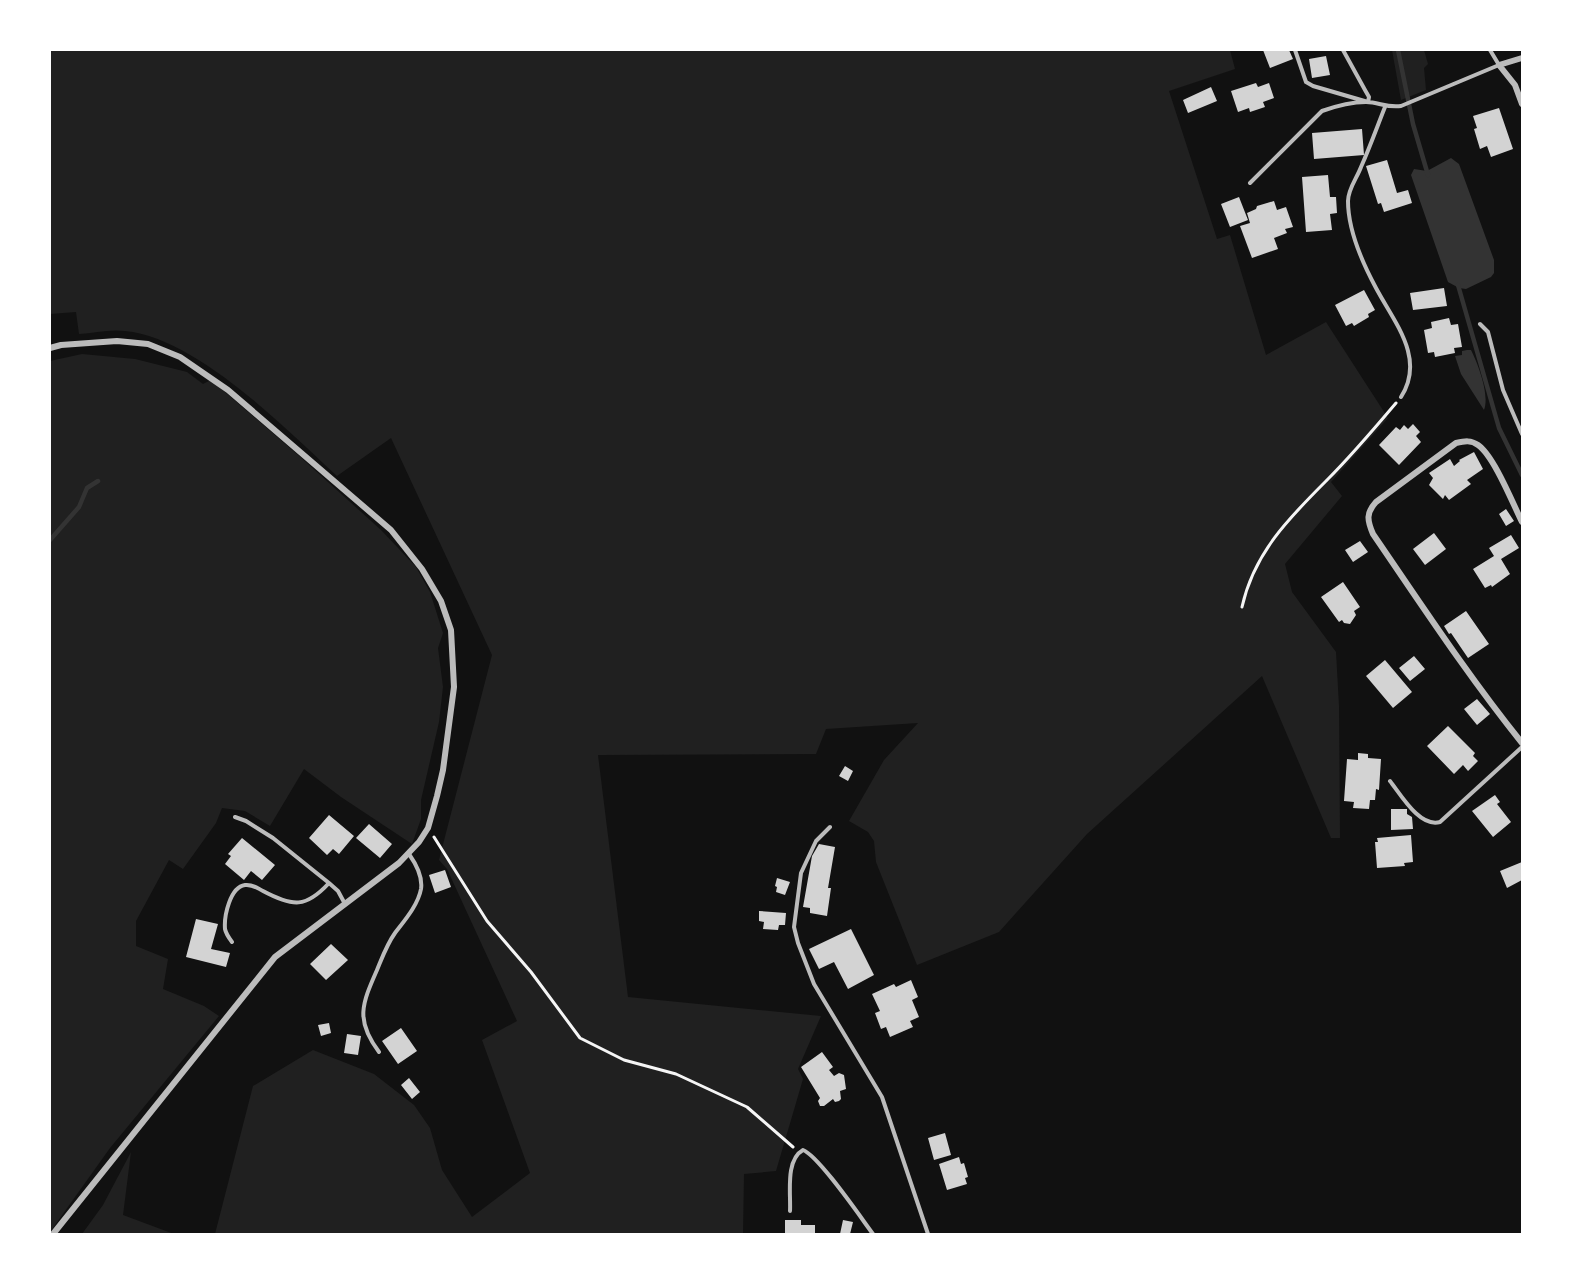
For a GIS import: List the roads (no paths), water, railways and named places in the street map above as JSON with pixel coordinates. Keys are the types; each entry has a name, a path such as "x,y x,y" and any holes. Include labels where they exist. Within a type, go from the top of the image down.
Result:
{"street":[{"path":"1522,58 1500,64 1515,85 1522,104"},
{"path":"50,348 117,340 148,344 180,357 228,390 391,530 422,569 441,601 451,630 454,687 443,770 428,828 409,854 275,957 53,1234"},
{"path":"1522,522 1487,453 1478,445 1467,440 1456,443 1376,502 1369,510 1367,520 1372,534 1522,745"}],"lane":[{"path":"1295,50 1306,82 1385,107 1401,106 1500,64 1490,50"},
{"path":"1343,50 1369,97 1368,102"},
{"path":"1250,183 1316,115 1335,106 1368,102"},
{"path":"1385,107 1348,199 1353,232 1362,258 1375,287 1398,324 1408,351 1410,377 1401,397"},
{"path":"1480,324 1488,332 1503,390 1522,434"},
{"path":"1390,782 1414,811 1433,824 1440,822 1522,745"},
{"path":"235,817 246,821 273,838 338,891 346,904"},
{"path":"830,826 816,841 801,873 794,927 814,984 882,1097 928,1234"},
{"path":"379,1052 367,1033 363,1006 387,946 418,898 421,887 420,876 409,854"},
{"path":"232,942 225,929 226,919 235,891 242,885 252,885 279,898 298,903 309,901 329,883"},
{"path":"790,1212 792,1165 799,1152 803,1150 811,1154 873,1234"}],"waterway":[{"path":"1398,50 1413,124 1428,175"},
{"path":"1458,285 1499,428 1522,475"},
{"path":"50,540 79,507 87,488 98,481"}]}
